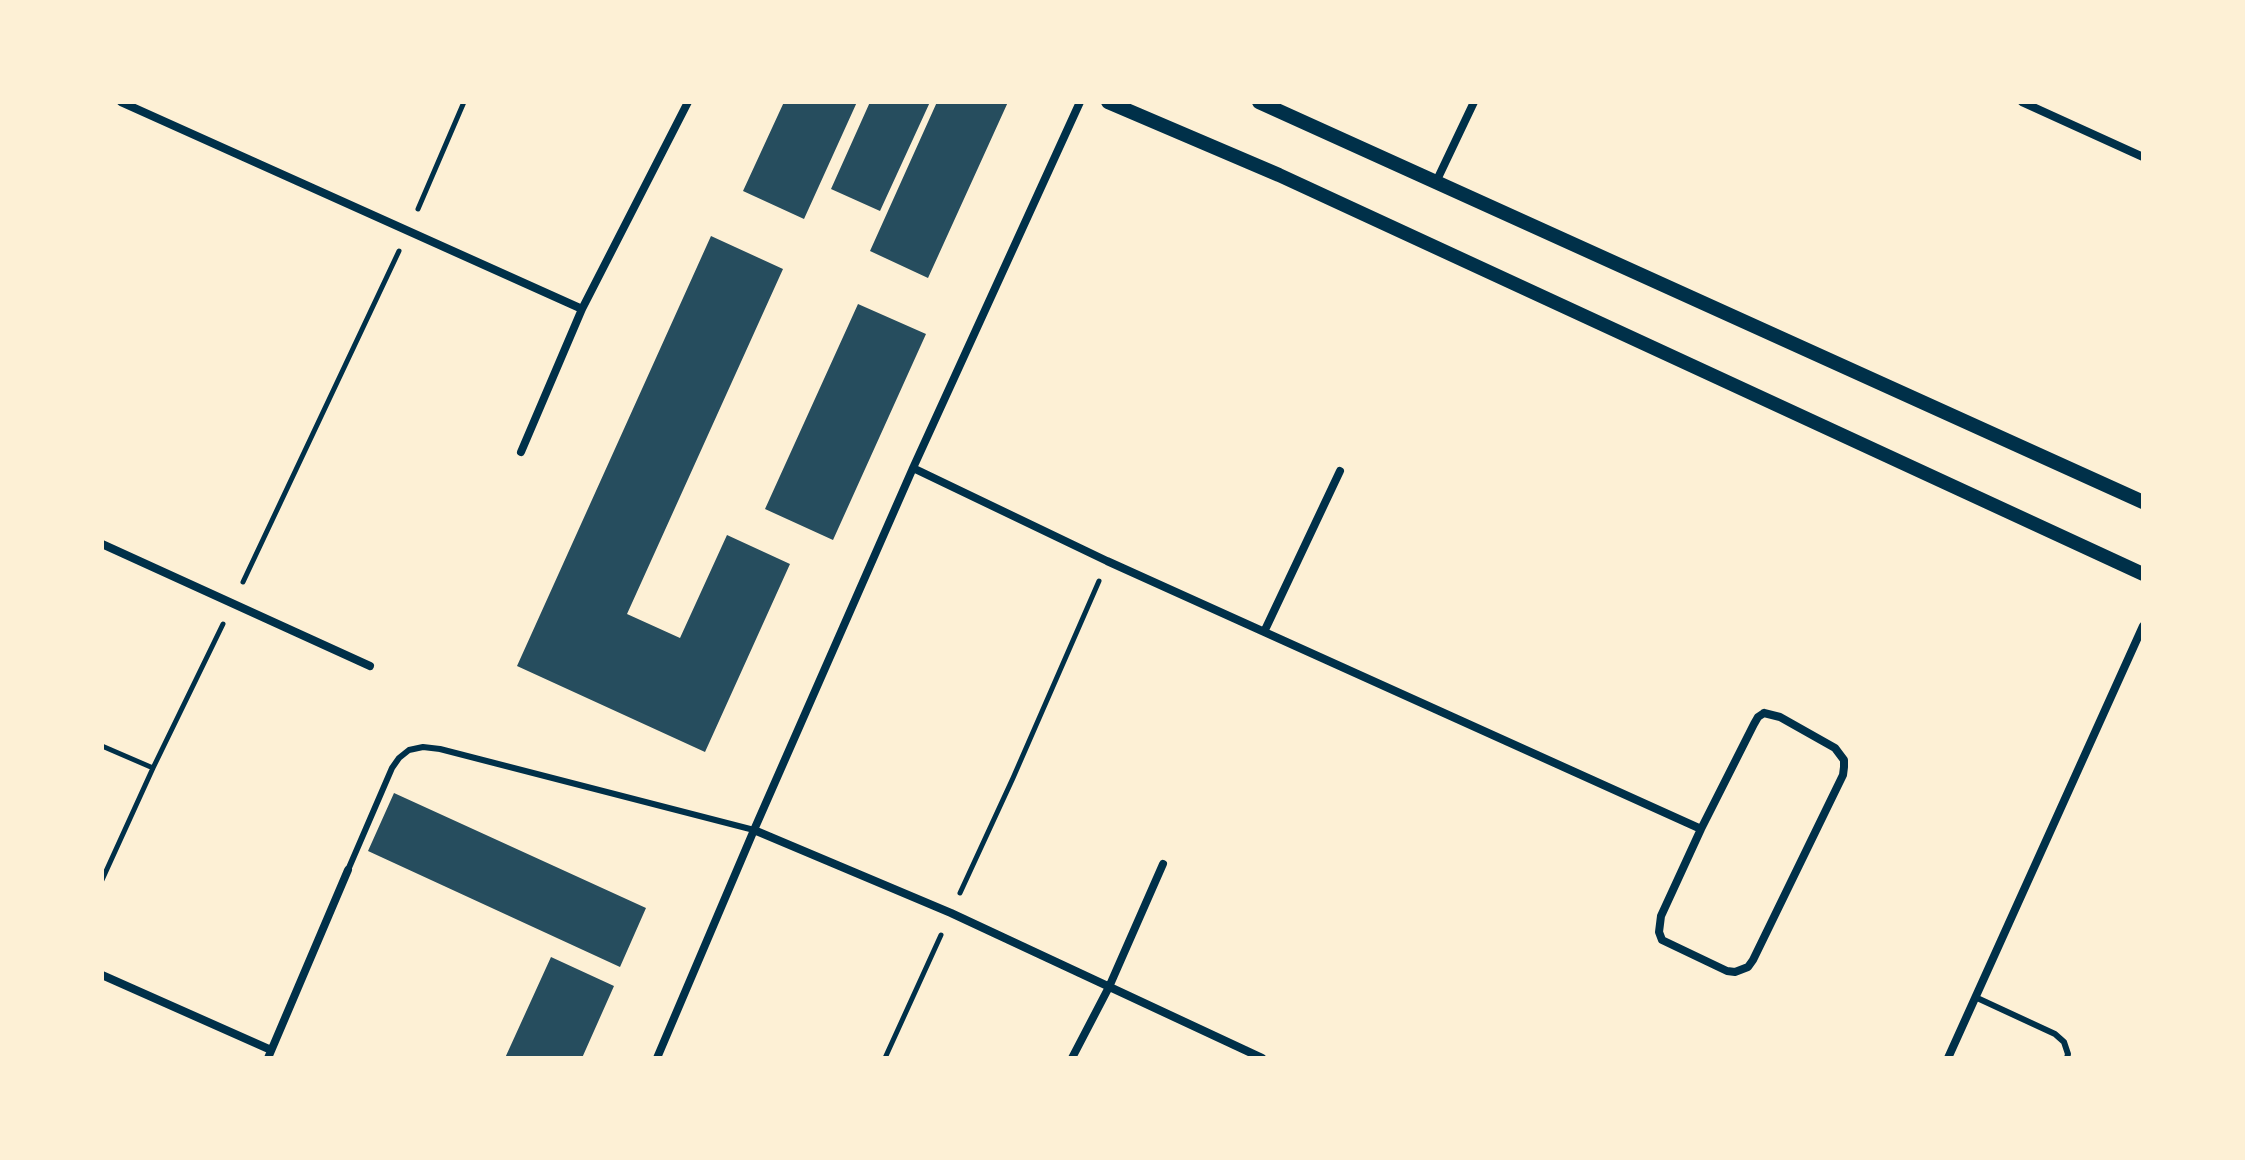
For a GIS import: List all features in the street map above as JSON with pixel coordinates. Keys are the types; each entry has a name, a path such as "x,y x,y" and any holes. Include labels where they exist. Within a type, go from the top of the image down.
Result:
{"street":[{"path":"121,102 582,309"},
{"path":"521,452 582,309 688,102"},
{"path":"657,1058 913,468 1080,102"},
{"path":"1108,102 1279,175 2143,574"},
{"path":"1259,102 2143,502"},
{"path":"1436,182 1474,102"},
{"path":"2022,102 2143,157"},
{"path":"913,468 1107,561 1701,829"},
{"path":"1264,632 1340,471"},
{"path":"102,544 370,666"},
{"path":"1948,1058 2143,626"},
{"path":"1764,713 1780,717 1835,748 1844,760 1843,775 1753,960 1742,971 1727,971 1669,945 1662,940 1659,932 1661,916 1701,829 1754,724 1764,713"},
{"path":"754,830 951,913 1262,1058"},
{"path":"1072,1058 1109,987 1163,864"},
{"path":"102,975 270,1054 348,870"}],"lane":[{"path":"348,870 392,768 409,750 423,747 754,830"},
{"path":"1975,997 2055,1034 2064,1042 2067,1058"}],"path":[{"path":"102,880 408,231 464,102"},
{"path":"885,1058 1013,778 1107,561"},
{"path":"102,746 153,768"}],"building":[{"path":"784,102 857,102 804,219 743,191"},
{"path":"870,102 930,102 880,211 831,189"},
{"path":"937,102 1008,102 928,278 870,251"},
{"path":"711,236 783,269 627,614 680,638 727,535 790,564 705,752 517,666"},
{"path":"858,304 926,334 833,540 765,509"},
{"path":"394,793 646,908 620,967 368,851"},
{"path":"551,957 614,986 582,1058 505,1058"}]}
